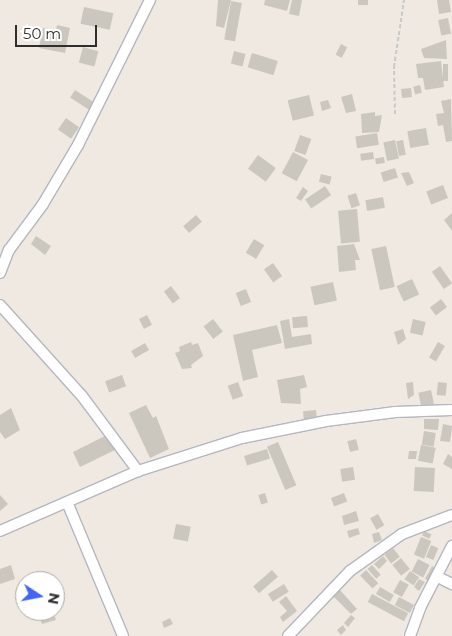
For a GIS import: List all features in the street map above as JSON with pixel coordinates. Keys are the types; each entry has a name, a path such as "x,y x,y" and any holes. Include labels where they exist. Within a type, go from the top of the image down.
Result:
{"street":[{"path":"0,273 9,250 43,204 78,145 150,0"},
{"path":"0,305 82,396 138,471"},
{"path":"0,531 138,471 242,438 326,421 395,412 452,410"},
{"path":"67,502 123,636"},
{"path":"288,636 350,571 402,534 452,515"},
{"path":"410,636 420,608 438,577 452,546"},
{"path":"438,577 452,584"}],"path":[{"path":"395,114 394,67 404,0"}],"building":[{"path":"218,0 231,0 224,28 216,26"},
{"path":"265,0 290,0 287,11 264,5"},
{"path":"292,0 302,0 299,16 289,14"},
{"path":"358,0 368,0 368,5 358,5"},
{"path":"437,0 449,0 451,12 439,14"},
{"path":"231,1 242,3 235,41 224,39"},
{"path":"84,7 113,13 110,30 80,24"},
{"path":"448,18 451,34 441,36 438,20"},
{"path":"57,25 70,28 65,53 39,48 43,28 56,31"},
{"path":"446,40 447,59 424,58 421,49"},
{"path":"341,44 347,47 342,58 336,55"},
{"path":"83,47 98,51 94,67 79,62"},
{"path":"234,51 246,54 242,67 231,64"},
{"path":"252,53 278,61 273,75 248,67"},
{"path":"441,61 444,87 425,90 423,78 418,78 416,64"},
{"path":"443,64 448,64 448,81 443,81"},
{"path":"420,85 422,93 415,94 413,87"},
{"path":"411,88 412,97 402,98 401,89"},
{"path":"75,90 95,103 90,111 70,98"},
{"path":"352,94 356,111 346,113 341,97"},
{"path":"309,95 314,115 293,121 288,100"},
{"path":"451,99 452,141 446,142 443,125 438,126 436,114 444,113 441,101"},
{"path":"328,100 331,108 322,111 320,102"},
{"path":"375,112 375,116 382,115 379,132 362,133 361,114"},
{"path":"66,118 79,127 71,139 58,129"},
{"path":"426,128 429,145 410,148 407,131"},
{"path":"377,133 379,145 357,148 355,136"},
{"path":"300,135 311,139 305,155 294,151"},
{"path":"395,140 399,159 387,161 383,142"},
{"path":"403,140 406,155 399,156 396,141"},
{"path":"293,152 308,160 297,181 282,173"},
{"path":"373,152 374,159 361,161 360,154"},
{"path":"258,155 276,168 266,182 248,169"},
{"path":"384,157 385,163 376,164 375,158"},
{"path":"395,168 398,178 384,182 381,172"},
{"path":"409,172 414,183 407,186 401,173"},
{"path":"321,174 332,177 330,185 319,182"},
{"path":"443,185 448,198 431,205 426,191"},
{"path":"325,186 331,195 311,209 305,199"},
{"path":"303,187 308,191 301,201 296,198"},
{"path":"356,193 360,205 351,208 347,196"},
{"path":"383,197 385,208 367,211 365,200"},
{"path":"357,209 360,242 341,244 338,211"},
{"path":"452,213 452,231 444,220"},
{"path":"196,215 202,222 189,233 183,226"},
{"path":"36,236 51,246 45,255 31,244"},
{"path":"254,239 264,245 256,259 246,253"},
{"path":"354,244 360,260 355,260 356,270 339,272 337,246"},
{"path":"386,246 395,287 380,290 371,249"},
{"path":"273,263 282,276 273,282 264,269"},
{"path":"440,266 452,283 444,289 432,272"},
{"path":"412,279 419,294 404,302 397,286"},
{"path":"333,282 337,301 314,305 311,287"},
{"path":"171,286 180,298 173,303 164,291"},
{"path":"246,289 251,302 241,306 236,293"},
{"path":"441,299 447,307 436,315 430,307"},
{"path":"147,315 152,325 144,329 139,319"},
{"path":"307,316 308,327 293,328 292,317"},
{"path":"213,319 223,332 213,339 204,326"},
{"path":"289,319 292,337 311,334 312,344 285,349 280,321"},
{"path":"413,319 426,322 423,336 410,333"},
{"path":"277,325 282,343 252,350 258,377 243,381 233,335"},
{"path":"403,329 406,339 398,345 394,332"},
{"path":"191,342 192,345 198,343 203,356 191,365 192,368 182,369 175,353 180,351 179,347"},
{"path":"438,342 445,346 436,362 429,358"},
{"path":"145,343 149,350 135,358 131,351"},
{"path":"122,375 126,386 109,392 105,381"},
{"path":"304,375 307,387 300,389 301,404 281,403 277,380"},
{"path":"238,382 243,396 233,400 228,386"},
{"path":"413,382 414,395 408,399 406,383"},
{"path":"438,382 447,383 446,396 437,395"},
{"path":"431,390 434,404 421,406 418,393"},
{"path":"146,405 153,418 156,416 169,449 150,458 129,413"},
{"path":"11,408 20,430 5,439 0,432 0,415"},
{"path":"316,410 317,421 304,422 303,411"},
{"path":"424,419 439,419 438,430 424,429"},
{"path":"443,424 452,426 450,442 440,441"},
{"path":"424,431 436,433 434,447 422,445"},
{"path":"107,435 114,444 115,450 80,467 73,452"},
{"path":"356,439 359,450 350,452 347,441"},
{"path":"278,442 296,485 285,490 267,447"},
{"path":"421,445 436,448 433,464 418,461"},
{"path":"267,449 270,459 247,466 244,456"},
{"path":"409,451 417,451 416,459 408,459"},
{"path":"448,454 452,457 452,469 443,464"},
{"path":"353,467 355,480 342,482 340,469"},
{"path":"415,467 435,468 434,492 414,491"},
{"path":"265,493 268,503 261,505 258,495"},
{"path":"344,493 347,501 334,506 331,498"},
{"path":"0,495 8,504 0,511"},
{"path":"356,511 359,521 344,525 342,516"},
{"path":"378,514 384,525 376,530 370,518"},
{"path":"176,524 191,527 188,542 173,539"},
{"path":"358,528 360,534 349,538 347,531"},
{"path":"424,531 431,534 429,539 422,536"},
{"path":"379,532 382,540 374,543 372,534"},
{"path":"421,537 431,541 424,559 414,555"},
{"path":"431,545 438,548 433,560 426,557"},
{"path":"393,548 400,557 391,563 384,555"},
{"path":"383,556 387,561 379,569 374,564"},
{"path":"401,558 410,569 401,576 392,565"},
{"path":"418,559 430,565 423,577 412,571"},
{"path":"11,565 15,579 0,584 0,569"},
{"path":"372,565 381,575 376,579 368,569"},
{"path":"432,566 436,569 429,581 425,579"},
{"path":"272,570 278,577 259,593 253,586"},
{"path":"366,570 378,583 372,589 360,575"},
{"path":"410,571 419,577 414,585 404,579"},
{"path":"419,579 425,582 419,591 414,587"},
{"path":"400,580 409,585 402,597 393,592"},
{"path":"284,584 289,592 273,602 268,594"},
{"path":"380,587 394,595 390,602 376,594"},
{"path":"339,589 357,609 351,614 332,595"},
{"path":"372,594 408,613 404,621 368,602"},
{"path":"286,596 297,611 283,622 280,617 287,611 279,602"},
{"path":"399,597 414,605 410,613 395,605"},
{"path":"351,615 355,618 348,627 344,623"},
{"path":"170,618 173,624 164,628 162,622"},
{"path":"41,621 52,621 42,624"},
{"path":"343,625 346,630 341,635 337,630"}]}
